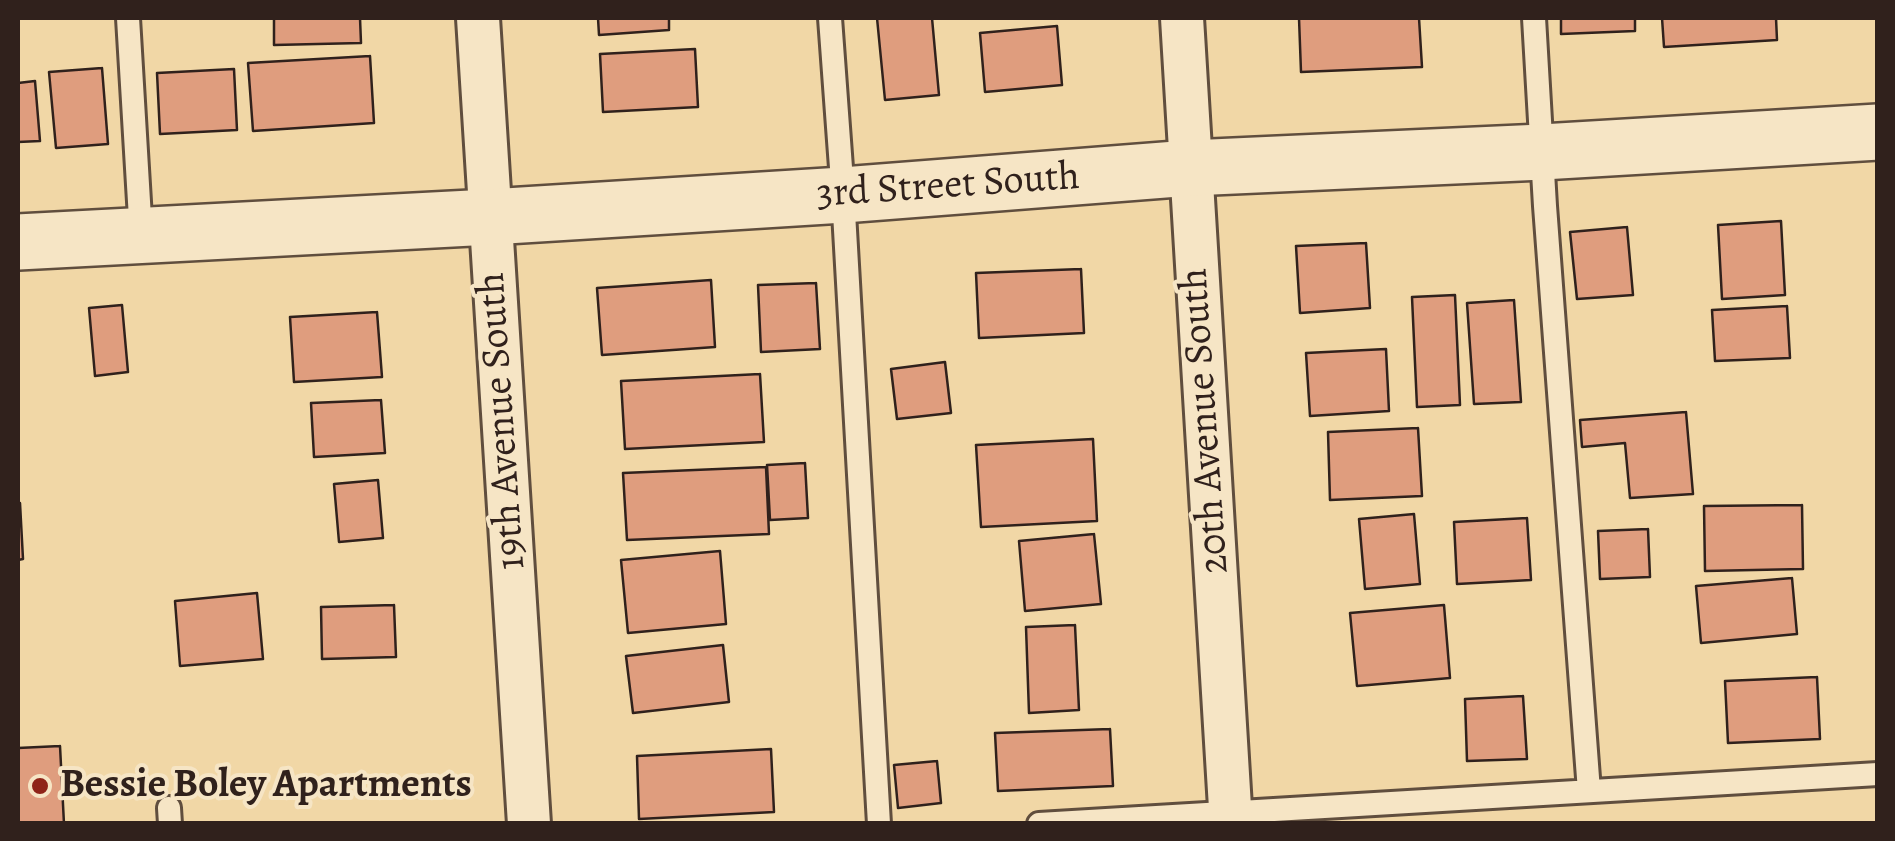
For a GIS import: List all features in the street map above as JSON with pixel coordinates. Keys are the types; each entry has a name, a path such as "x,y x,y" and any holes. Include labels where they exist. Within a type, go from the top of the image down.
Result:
{"street":[{"name":"19th Avenue South","path":"478,18 529,824"},
{"name":"20th Avenue South","path":"1182,18 1230,818"},
{"name":"3rd Street South","path":"18,242 843,195 1190,168 1878,132"}],"lane":[{"path":"128,18 141,236"},
{"path":"830,18 879,824"},
{"path":"1534,18 1589,791"},
{"path":"1039,824 1230,818 1878,774"}],"building":[{"path":"274,18 360,18 361,43 274,45"},
{"path":"598,18 669,18 669,30 599,35"},
{"path":"877,18 932,18 939,95 885,100"},
{"path":"1299,18 1419,18 1422,67 1301,72"},
{"path":"1561,18 1635,18 1635,31 1561,34"},
{"path":"1662,18 1776,18 1777,40 1664,47"},
{"path":"1057,26 1062,85 985,92 980,33"},
{"path":"695,49 698,107 603,112 600,54"},
{"path":"370,56 374,123 253,131 248,63"},
{"path":"102,68 108,144 56,148 49,72"},
{"path":"234,69 237,130 160,134 157,73"},
{"path":"35,81 40,141 18,142 18,83"},
{"path":"1781,221 1785,295 1722,299 1718,225"},
{"path":"1627,227 1633,295 1577,299 1570,232"},
{"path":"1366,243 1370,308 1300,313 1296,246"},
{"path":"1081,269 1084,333 979,338 976,273"},
{"path":"711,280 715,347 602,355 597,288"},
{"path":"816,283 820,349 761,352 758,285"},
{"path":"1455,295 1460,405 1417,407 1412,297"},
{"path":"1514,300 1521,402 1474,404 1467,303"},
{"path":"122,305 128,372 95,376 89,308"},
{"path":"1787,306 1790,358 1715,361 1712,310"},
{"path":"377,312 382,377 294,382 290,317"},
{"path":"1386,349 1389,411 1310,416 1306,353"},
{"path":"945,362 951,413 897,419 891,369"},
{"path":"760,374 764,442 625,449 621,381"},
{"path":"381,400 385,453 314,457 311,403"},
{"path":"1686,412 1693,494 1630,498 1625,443 1582,447 1580,420"},
{"path":"1418,428 1422,496 1330,500 1328,432"},
{"path":"1093,439 1097,521 981,527 976,445"},
{"path":"805,463 808,518 770,520 767,465"},
{"path":"766,467 769,534 627,540 623,473"},
{"path":"378,480 383,538 339,542 334,484"},
{"path":"18,503 23,559 18,560"},
{"path":"1802,505 1803,569 1705,571 1704,506"},
{"path":"1414,514 1420,584 1365,589 1359,519"},
{"path":"1527,518 1531,580 1457,584 1454,522"},
{"path":"1648,529 1650,577 1600,579 1598,531"},
{"path":"1094,534 1101,604 1025,611 1019,541"},
{"path":"720,551 726,624 628,633 621,560"},
{"path":"1792,578 1797,634 1701,643 1696,586"},
{"path":"257,593 263,659 180,666 175,601"},
{"path":"394,605 396,657 322,659 321,607"},
{"path":"1444,605 1450,678 1357,686 1350,613"},
{"path":"1075,625 1079,710 1029,713 1026,627"},
{"path":"723,645 729,702 633,713 626,656"},
{"path":"1817,677 1820,739 1728,743 1725,681"},
{"path":"1523,696 1527,759 1467,761 1465,699"},
{"path":"1110,729 1113,786 998,791 995,733"},
{"name":"Bessie Boley Apartments","path":"60,746 64,824 18,824 18,748"},
{"path":"771,749 774,812 639,819 637,756"},
{"path":"937,761 941,803 898,808 894,765"}],"place":[{"name":"Bessie Boley Apartments","path":"40,786"}]}
